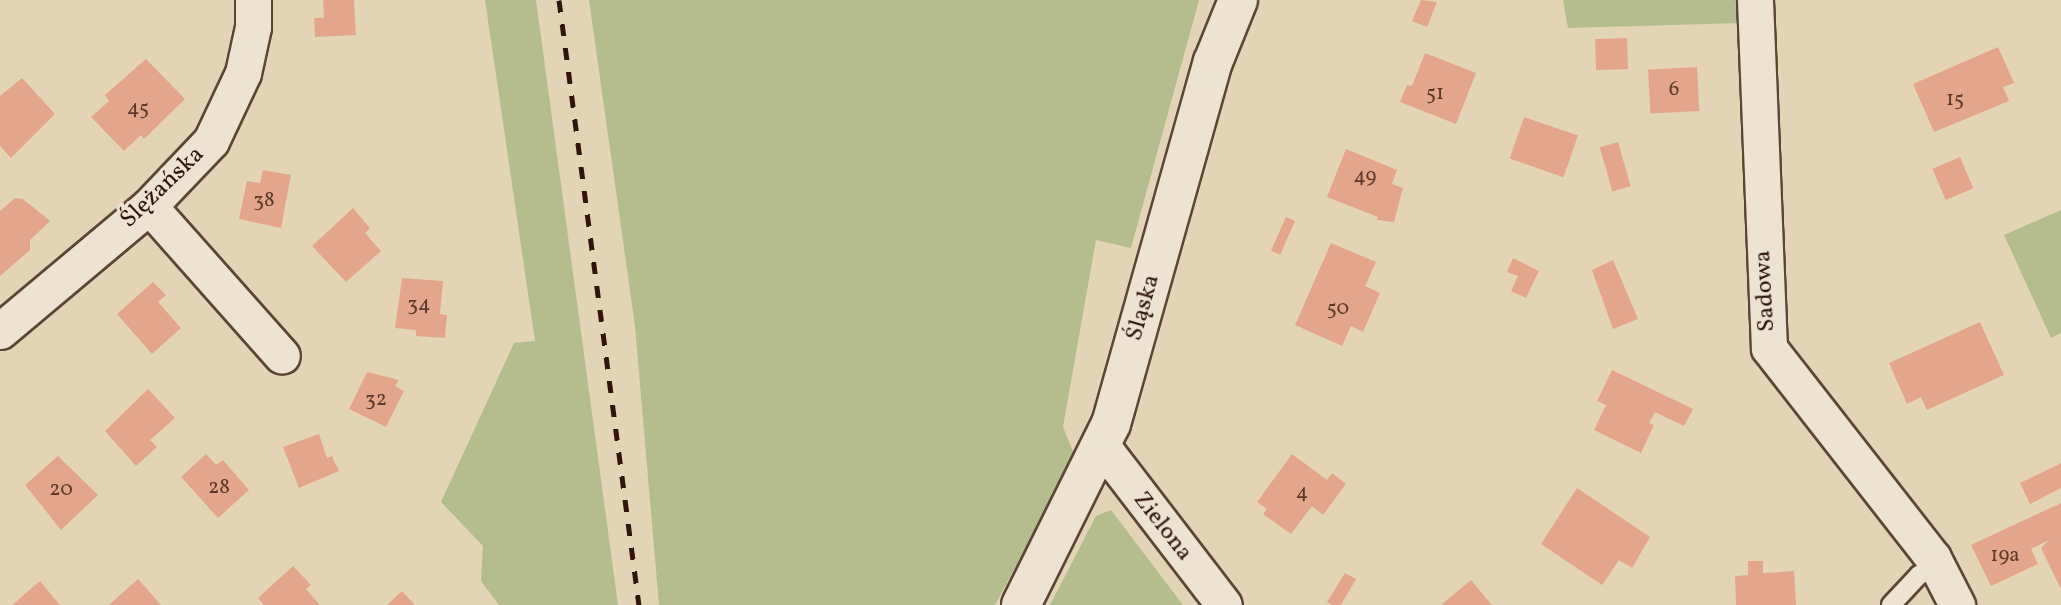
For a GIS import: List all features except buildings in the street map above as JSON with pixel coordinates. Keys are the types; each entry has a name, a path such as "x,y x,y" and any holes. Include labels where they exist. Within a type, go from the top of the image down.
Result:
{"street":[{"name":"Ślężańska","path":"0,331 149,206 211,141 233,103 253,27 253,0"},
{"name":"Śląska","path":"1021,605 1102,446 1213,62 1238,0"},
{"name":"Sadowa","path":"1755,0 1769,348 1937,567 1957,605"},
{"path":"149,206 282,356"},
{"name":"Zielona","path":"1102,446 1224,605"}],"lane":[{"path":"1891,605 1919,575 1937,567"}],"green space":[{"path":"485,0 536,0 618,605 499,605 481,581 483,546 441,502 514,343 535,341"},
{"path":"589,0 1199,0 1131,248 1096,240 1063,427 1075,456 995,605 659,605 635,326"},
{"path":"1563,0 1741,0 1741,23 1568,28"},
{"path":"2061,210 2061,333 2051,338 2004,235"},
{"path":"1111,510 1183,605 1050,605 1096,516"}],"railway":[{"path":"559,0 639,605"}]}
